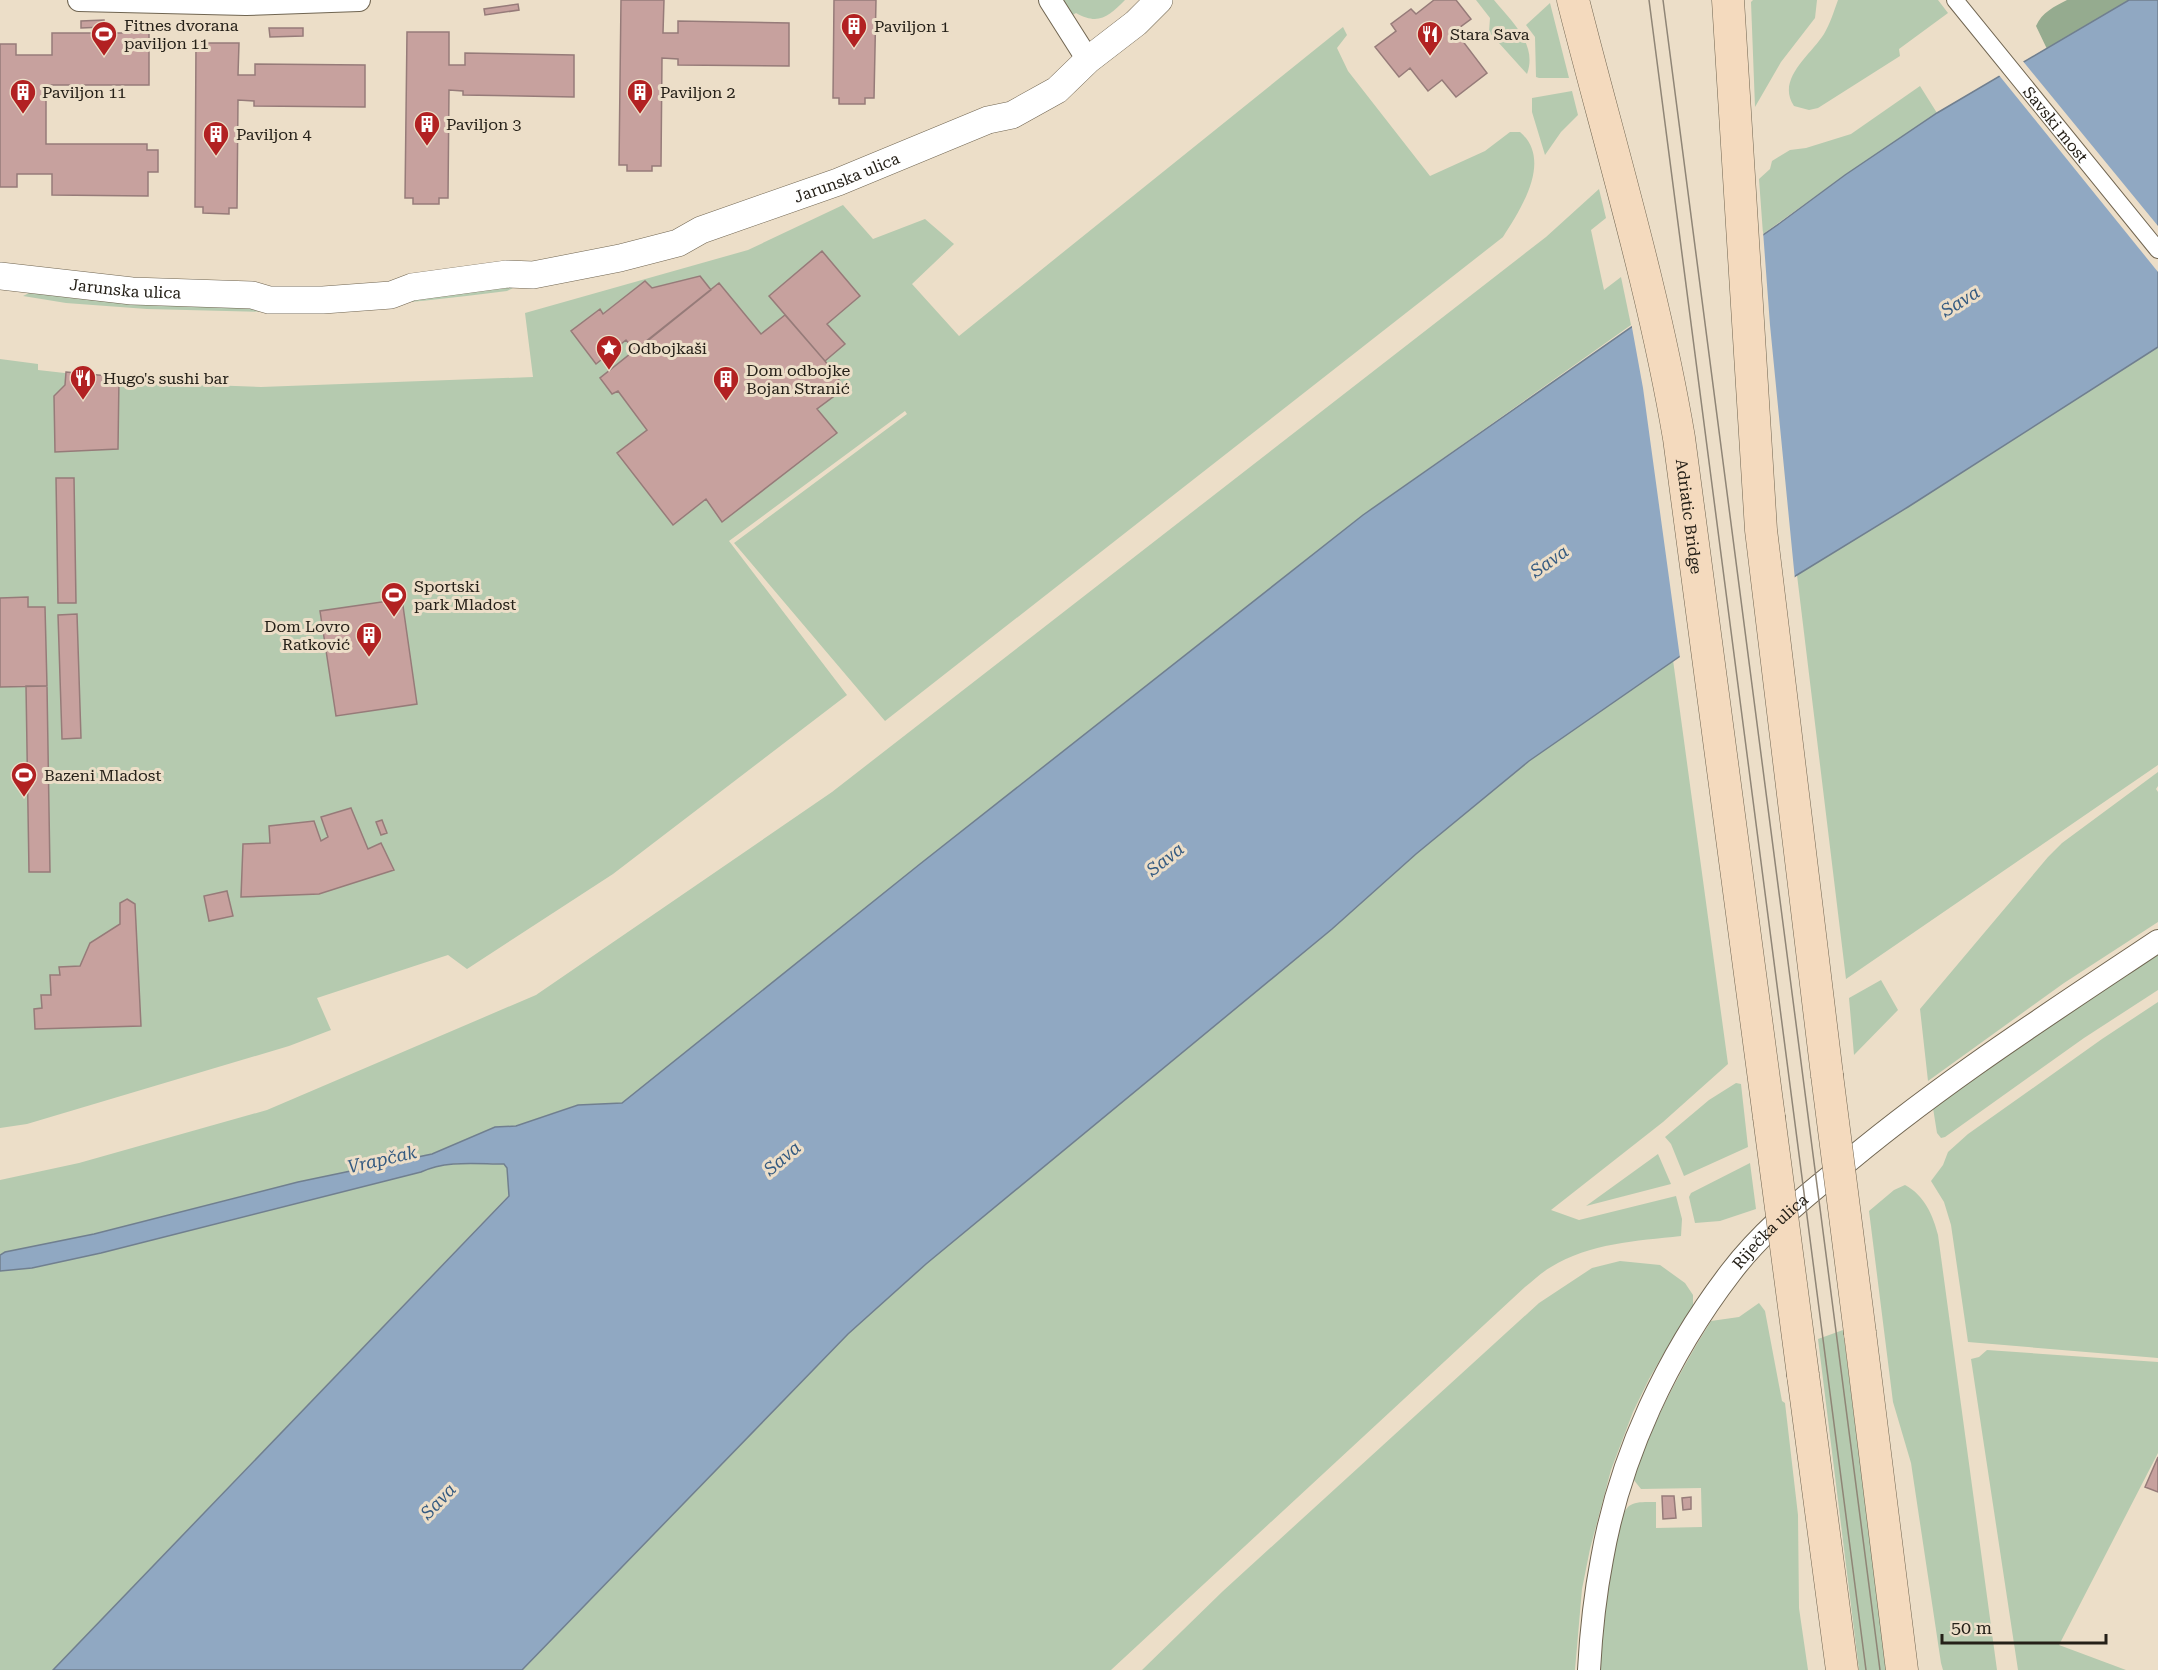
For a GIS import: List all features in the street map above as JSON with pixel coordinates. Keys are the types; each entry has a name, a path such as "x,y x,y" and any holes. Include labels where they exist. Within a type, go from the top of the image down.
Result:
{"main road":[{"path":"1728,0 1761,530 1813,971 1902,1670"},
{"name":"Adriatic Bridge","path":"1576,13 1660,333 1671,386 1842,1670"}],"street":[{"path":"79,0 246,4 359,0"},
{"path":"1050,0 1088,60"},
{"name":"Jarunska ulica","path":"0,276 132,291 252,295 267,290 390,284 412,287 507,274 531,264 599,251 674,231 701,230 838,182 988,120 1012,115 1057,90 1088,60 1136,23 1159,0"},
{"name":"Savski most","path":"1955,0 2158,250"},
{"name":"Riječka ulica","path":"1589,1670 1592,1628 1602,1557 1622,1481 1639,1432 1661,1384 1686,1339 1732,1270 1770,1230 1880,1134 2016,1036 2158,941"}],"green space":[{"path":"1061,0 1125,0 1109,15 1091,19 1076,13 1071,16"},
{"path":"1476,0 1494,0 1515,25 1529,53 1527,74 1489,32 1490,18"},
{"path":"1753,0 1817,0 1815,18 1781,62 1755,107 1751,2"},
{"path":"1838,0 1938,0 1948,13 1899,49 1900,56 1818,108 1809,110 1794,106 1789,86 1792,77 1824,34"},
{"path":"2067,0 2129,0 2047,49 2036,26 2045,13"},
{"path":"1550,3 1569,78 1536,77 1535,37 1526,25"},
{"name":"Sportski park Mladost","path":"1343,27 1347,35 1337,48 1348,71 1430,176 1485,151 1510,132 1520,132 1529,143 1534,156 1531,184 1518,213 1503,237 885,721 734,543 907,414 905,411 729,541 847,695 613,874 467,969 448,955 317,998 331,1030 289,1046 27,1124 0,1128 0,359 38,364 38,370 153,383 261,387 533,377 525,313 748,250 843,205 873,239 925,219 954,244 912,284 959,336"},
{"path":"1920,86 1937,113 1763,234 1759,179 1770,169 1772,161 1790,150 1806,148 1851,134"},
{"path":"1572,91 1578,115 1561,132 1545,155 1532,112 1532,98"},
{"path":"1599,189 1606,218 1591,230 1604,290 1621,277 1631,325 1363,515 920,864 622,1103 577,1105 516,1126 495,1127 432,1154 298,1182 94,1234 5,1252 0,1255 0,1180 79,1163 267,1110 536,995 832,792 1546,237"},
{"path":"514,284 513,288 507,291 344,307"},
{"path":"29,293 140,304 252,306 271,312 147,309 66,303 23,296"},
{"path":"2158,347 2158,765 1846,979 1797,575"},
{"path":"1673,660 1728,1064 1663,1122 1551,1210 1579,1220 1676,1196 1682,1219 1681,1236 1597,1248 1566,1259 1544,1271 1111,1670 522,1670 848,1334 926,1264 1332,929 1416,854 1529,761"},
{"path":"2158,772 2156,789 2158,792 2158,922 2064,983 1928,1081 1920,1009 2062,843"},
{"path":"2158,949 2158,990 2084,1038 1941,1138 1937,1133 1933,1108"},
{"path":"1881,980 1898,1010 1854,1055 1849,998"},
{"path":"2158,1002 2158,1358 1968,1342 1951,1225 1944,1202 1931,1181 1943,1165 1948,1152 1968,1134"},
{"path":"1736,1083 1741,1084 1748,1147 1684,1176 1671,1144 1665,1137 1709,1100"},
{"path":"1658,1154 1671,1184 1586,1206"},
{"path":"1750,1163 1756,1209 1720,1221 1695,1223 1689,1197 1691,1193"},
{"path":"504,1164 507,1168 509,1195 53,1670 0,1670 0,1271 32,1268 101,1253 421,1172 433,1166"},
{"path":"1905,1185 1912,1189 1927,1206 1938,1235 1997,1670 1943,1670 1941,1663 1911,1463 1893,1402 1869,1211 1894,1190"},
{"path":"1620,1261 1660,1265 1685,1283 1693,1295 1693,1308 1649,1379 1633,1412 1611,1470 1582,1589 1575,1670 1142,1670 1223,1591 1539,1303 1592,1268"},
{"path":"1759,1303 1765,1311 1782,1401 1785,1403 1798,1515 1799,1608 1808,1670 1598,1670 1612,1557 1623,1516 1629,1506 1656,1502 1656,1528 1702,1527 1701,1488 1641,1489 1633,1479 1649,1437 1688,1359 1711,1321 1739,1317"},
{"path":"1843,1330 1887,1670 1859,1670 1818,1339"},
{"path":"1987,1350 2158,1362 2158,1453 2059,1645 2126,1670 2018,1670 1971,1359 1979,1357"}],"water":[{"name":"Sava","path":"2129,0 2158,0 2158,347 1797,575 1529,761 1416,854 1332,929 926,1264 848,1334 522,1670 53,1670 509,1196 507,1168 504,1164 462,1164 431,1168 101,1253 32,1268 0,1271 0,1255 5,1252 94,1234 298,1182 432,1154 495,1127 516,1126 578,1105 622,1103 920,864 1363,515 1845,175 1937,113"}],"pier":[{"path":"2022,60 2158,226 2158,272 1998,74"},
{"path":"1763,231 1795,580 1680,658 1643,388 1631,322"}],"building":[{"name":"Paviljon 2","path":"621,0 664,0 663,33 678,33 678,21 789,23 789,66 678,65 678,59 662,58 661,166 652,166 652,171 627,171 627,165 619,165"},
{"name":"Paviljon 1","path":"834,0 876,0 874,98 865,98 865,104 839,104 839,98 833,98"},
{"name":"Stara Sava","path":"1434,0 1456,0 1471,19 1455,31 1487,73 1456,97 1442,80 1428,91 1410,68 1399,77 1375,47 1396,31 1391,24 1411,9 1416,14"},
{"path":"518,4 519,10 485,15 484,9"},
{"path":"104,20 104,27 81,28 81,21"},
{"path":"269,28 303,28 303,36 270,37"},
{"name":"Paviljon 3","path":"407,32 449,32 449,65 465,65 465,53 574,55 574,97 463,95 463,91 449,90 448,198 439,198 439,204 413,204 413,198 405,198"},
{"name":"Paviljon 11","path":"52,33 149,33 149,85 46,85 46,144 147,144 147,150 158,150 158,172 148,172 148,196 52,195 52,174 17,174 17,187 0,187 0,44 16,44 16,55 52,55"},
{"name":"Paviljon 4","path":"196,43 239,43 238,75 255,75 255,64 365,65 365,107 254,106 254,101 238,100 237,208 229,208 229,214 203,213 203,207 195,207"},
{"path":"822,251 860,296 827,324 845,344 825,361 769,296"},
{"path":"700,276 711,290 635,351 626,340 596,364 571,331 600,309 603,314 645,281 652,288"},
{"name":"Dom odbojke Bojan Stranić","path":"719,283 761,334 785,315 825,361 845,388 817,409 837,433 722,522 706,499 673,525 617,453 647,430 618,391 612,394 600,378"},
{"path":"66,372 119,377 118,449 55,452 54,396 65,385"},
{"path":"56,478 74,478 76,603 58,603"},
{"path":"28,597 28,607 45,607 47,686 0,687 0,598"},
{"name":"Dom Lovro Ratković","path":"402,599 417,704 336,716 320,611"},
{"path":"77,614 81,738 62,739 58,615"},
{"path":"26,686 47,686 50,872 29,872"},
{"path":"351,808 368,849 381,843 394,870 319,894 241,897 243,844 270,843 269,826 314,821 321,841 328,837 321,817"},
{"path":"382,820 387,833 381,835 376,822"},
{"path":"227,891 233,916 209,921 204,896"},
{"path":"127,899 135,904 141,1026 35,1029 34,1009 42,1008 41,995 51,995 50,975 60,975 59,967 80,966 90,943 120,924 120,903"},
{"path":"2158,1457 2158,1492 2145,1487"},
{"path":"1662,1496 1674,1496 1676,1518 1663,1519"},
{"path":"1691,1497 1691,1509 1683,1510 1682,1498"}],"tram line":[{"path":"1649,0 1866,1670"},
{"path":"1663,0 1880,1670"}],"place":[{"name":"Paviljon 1","path":"854,49"},
{"name":"Fitnes dvorana paviljon 11","path":"104,57"},
{"name":"Stara Sava","path":"1430,57"},
{"name":"Paviljon 11","path":"23,115"},
{"name":"Paviljon 2","path":"640,115"},
{"name":"Paviljon 3","path":"427,147"},
{"name":"Paviljon 4","path":"216,157"},
{"name":"Odbojkaši","path":"609,371"},
{"name":"Hugo's sushi bar","path":"83,401"},
{"name":"Dom odbojke Bojan Stranić","path":"726,402"},
{"name":"Sportski park Mladost","path":"394,618"},
{"name":"Dom Lovro Ratković","path":"369,658"},
{"name":"Bazeni Mladost","path":"24,798"}],"water label":[{"name":"Vrapčak","path":"382,1159"}]}
